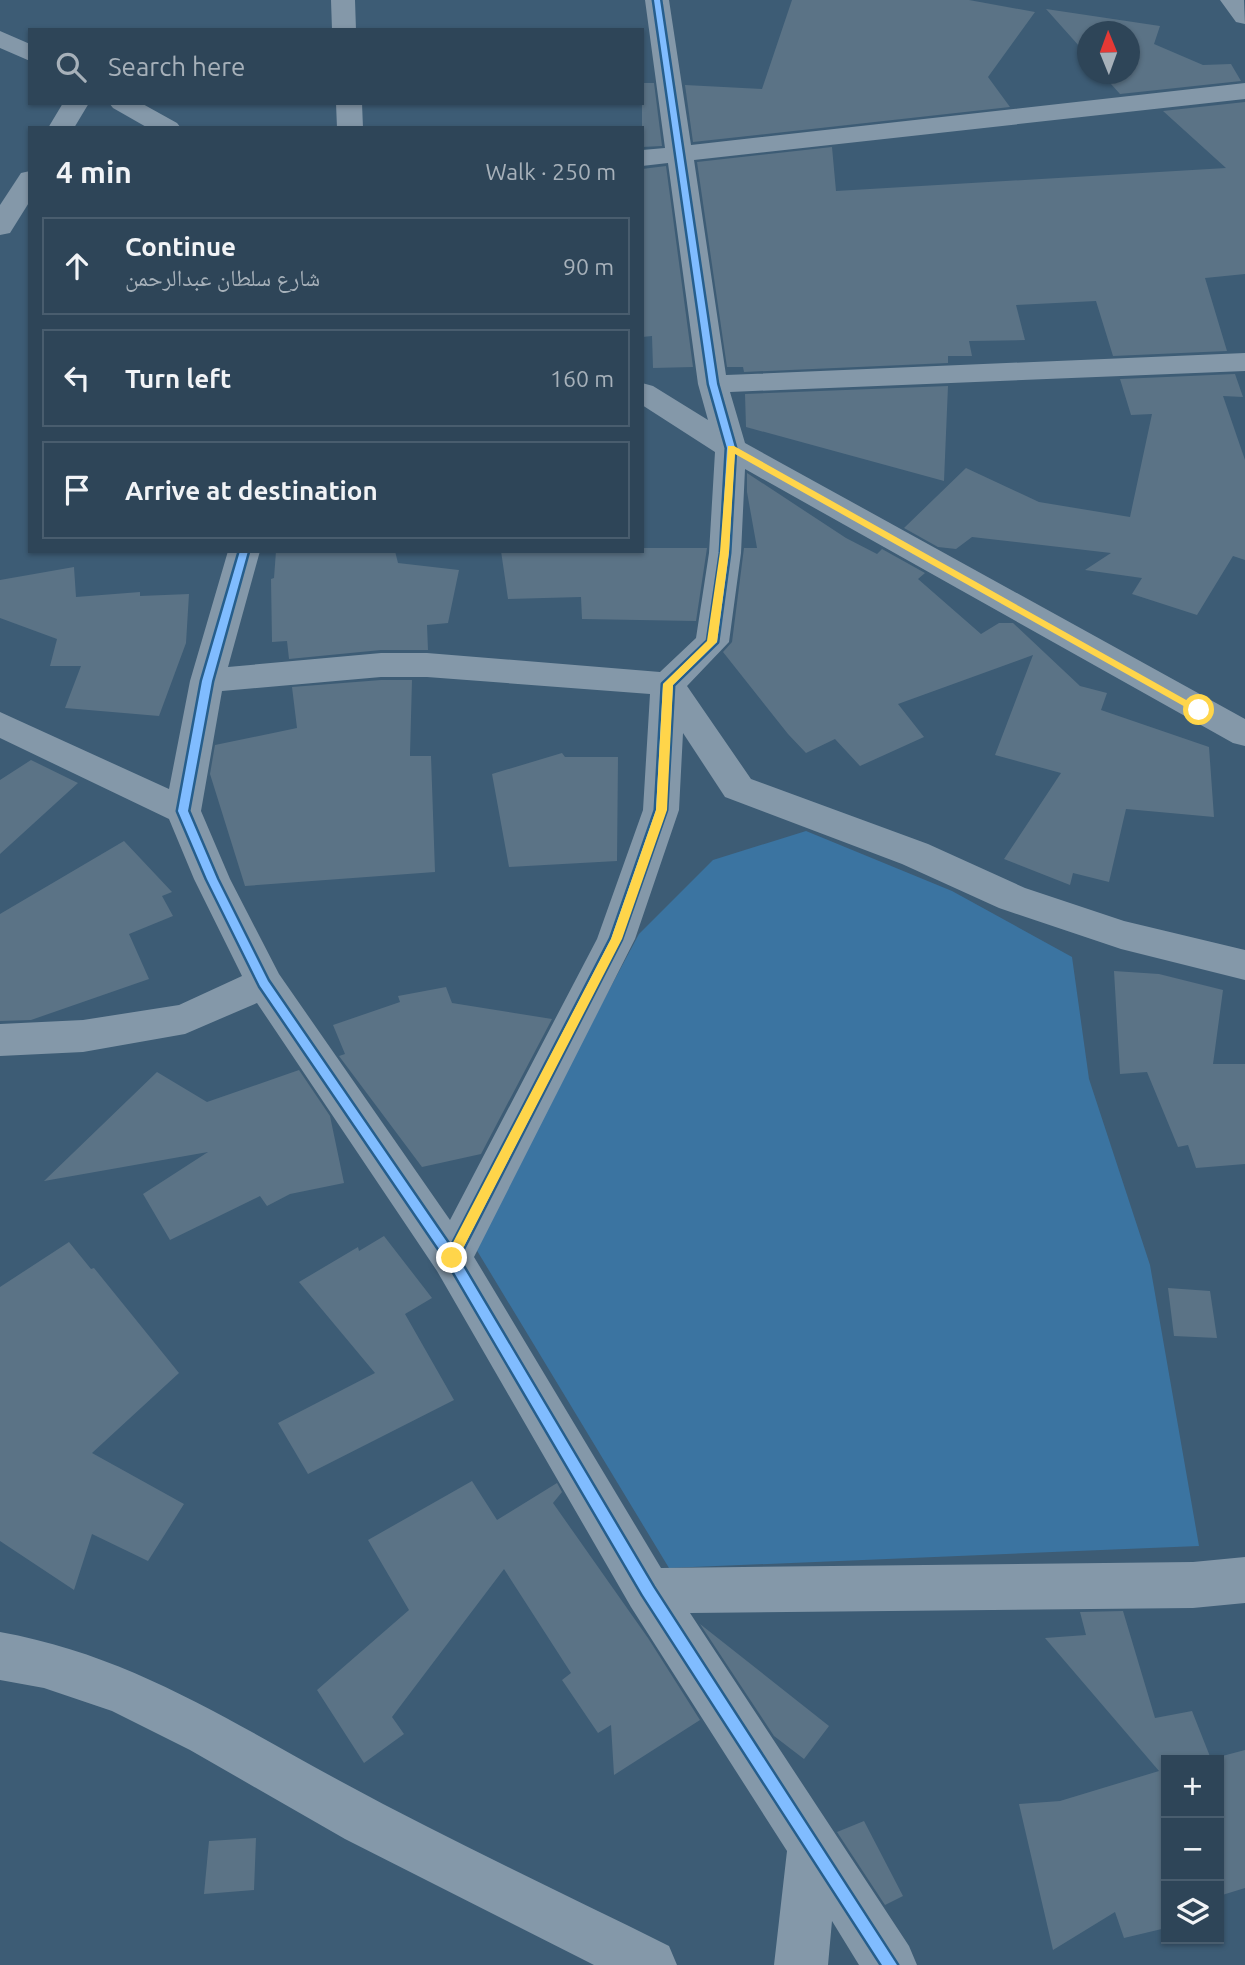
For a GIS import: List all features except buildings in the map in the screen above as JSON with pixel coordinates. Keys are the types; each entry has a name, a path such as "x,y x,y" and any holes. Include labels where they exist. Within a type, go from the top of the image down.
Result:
{"street":[{"path":"343,0 344,28"},
{"path":"452,1258 616,939 661,810 668,684 712,642 724,552 731,448 713,384 657,0"},
{"path":"1232,0 1245,17"},
{"path":"0,38 28,53"},
{"path":"644,159 1245,91"},
{"path":"62,126 75,105"},
{"path":"126,105 164,126"},
{"path":"349,105 350,126"},
{"path":"0,227 28,182"},
{"path":"713,384 1245,362"},
{"path":"644,393 731,448 1245,734"},
{"path":"243,553 207,681 183,811 212,879 264,984 452,1258 648,1591 890,1965"},
{"path":"207,681 381,665 428,665 668,684"},
{"path":"668,684 738,788 915,854 1012,898 1121,935 1245,965"},
{"path":"0,724 183,811"},
{"path":"0,1040 83,1036 185,1019 264,984"},
{"path":"648,1591 1193,1585 1245,1580"},
{"path":"0,1656 28,1660 97,1680 206,1731 334,1804 650,1965"},
{"path":"801,1965 813,1845"}],"shaded area":[{"path":"806,831 952,891 1072,957 1089,1079 1150,1265 1199,1546 669,1568 473,1244 639,934 713,860"}],"cycle path":[{"path":"452,1258 616,939 661,810 668,684 712,642 725,553 731,448 713,384 657,0"},
{"path":"243,553 207,681 183,811 212,879 264,983 452,1258 648,1591 890,1965"}],"route":[{"path":"452,1258 616,939 661,810 668,684 712,642 724,552 731,448 1199,710"}]}
